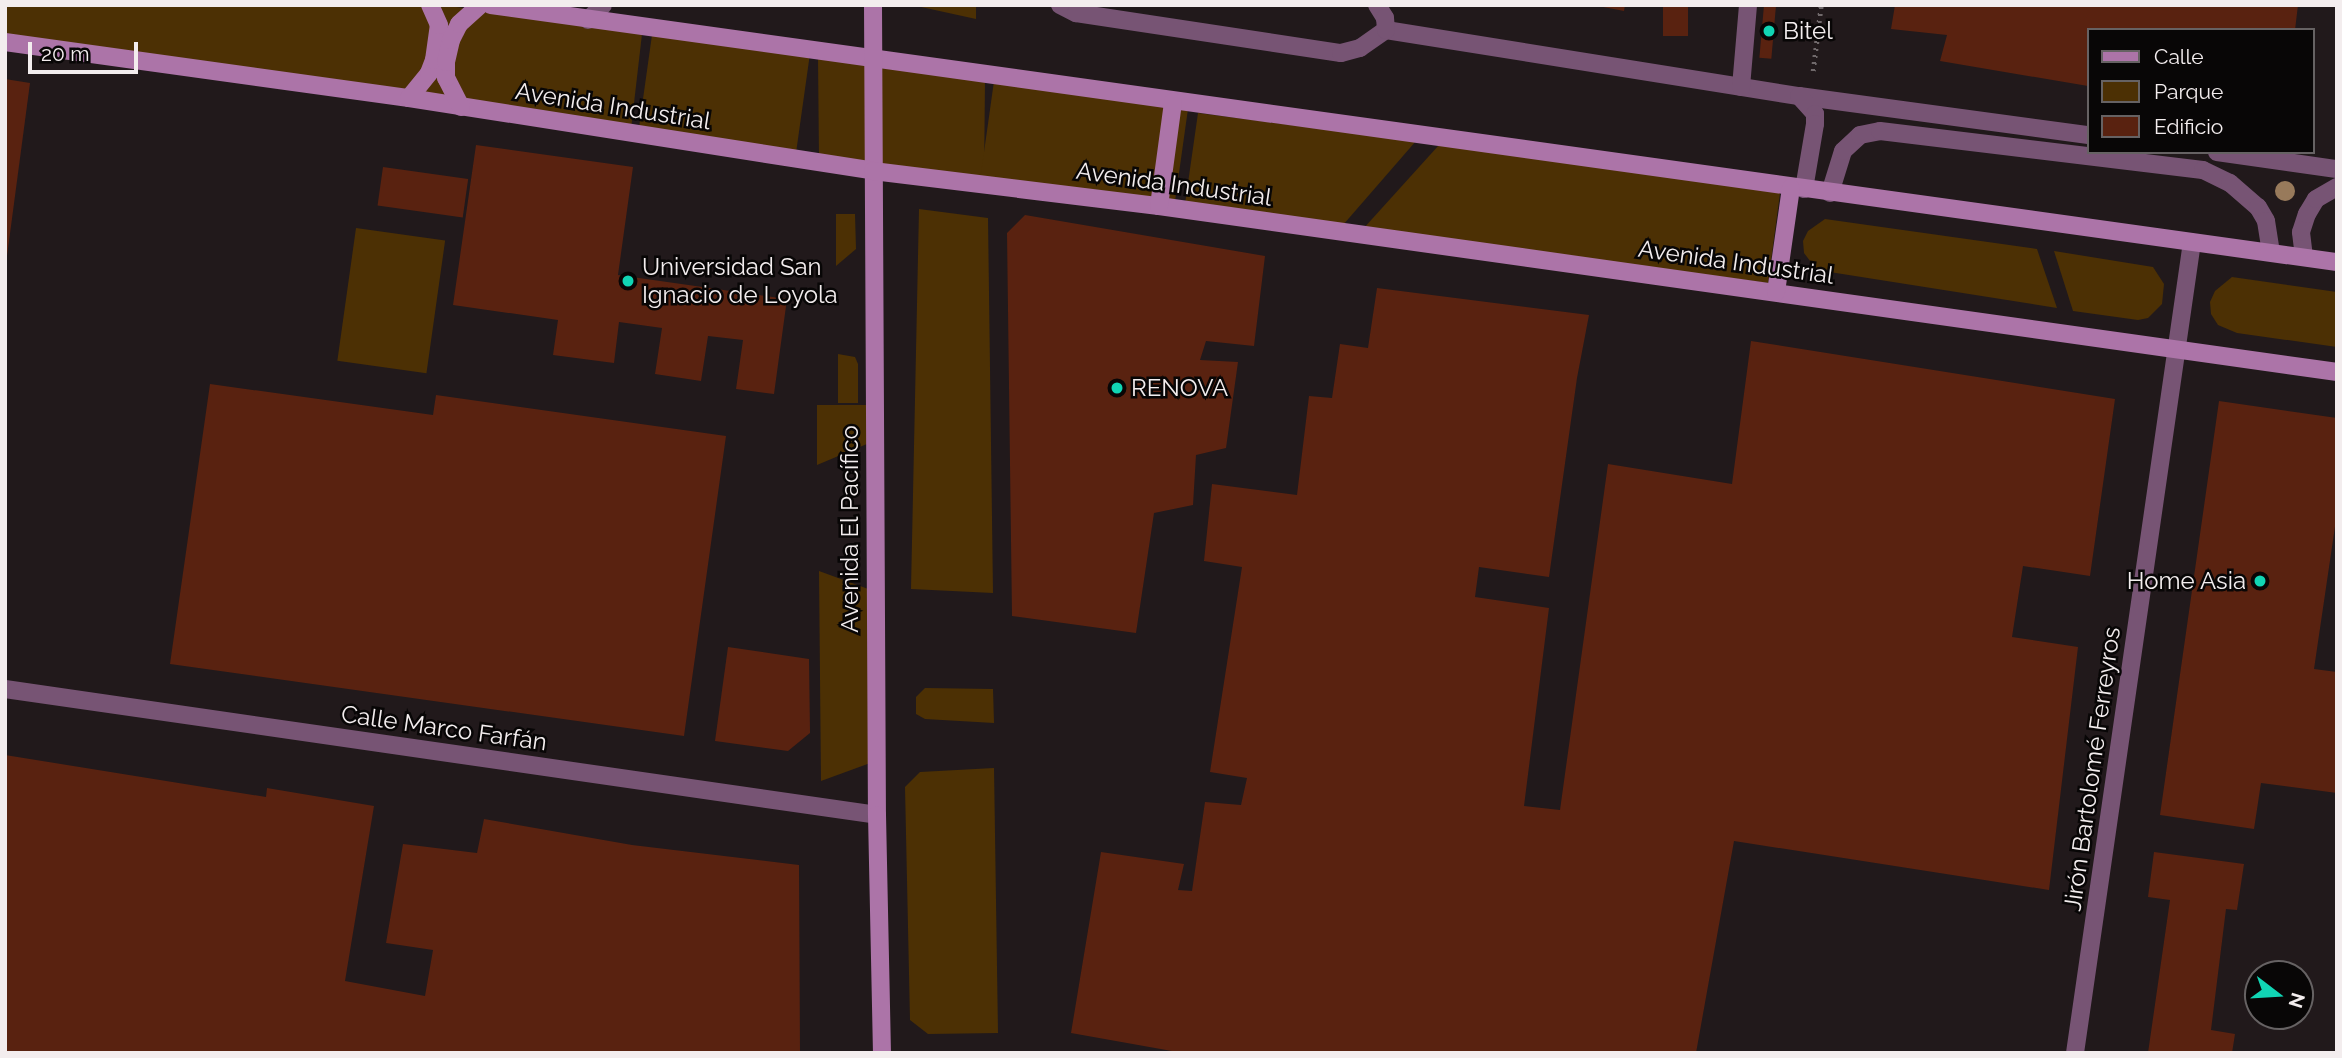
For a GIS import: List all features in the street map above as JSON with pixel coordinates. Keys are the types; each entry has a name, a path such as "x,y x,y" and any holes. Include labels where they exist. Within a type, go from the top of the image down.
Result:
{"main road":[{"path":"409,98 429,73 434,60 439,25 430,5"},
{"path":"461,107 446,78 446,62 451,40 459,24 480,5"},
{"path":"491,5 874,61 2337,262"},
{"name":"Avenida El Pacífico","path":"873,5 877,815 882,1053"},
{"name":"Avenida Industrial","path":"5,42 409,98 873,171 1159,206 2337,372"},
{"path":"1159,206 1173,102"},
{"path":"1776,292 1797,188"}],"street":[{"path":"588,20 603,5"},
{"path":"1060,5 1076,13 1341,53 1360,48 1386,30 1800,96 2086,135"},
{"path":"1377,5 1385,18 1386,30"},
{"path":"1741,87 1748,5"},
{"path":"1797,188 1815,124 1815,114 1809,103 1800,96"},
{"path":"1830,193 1843,151 1860,135 1880,131 2203,170 2230,183 2258,207 2266,221 2270,252"},
{"path":"2231,154 2337,169"},
{"path":"2304,257 2301,232 2306,214 2316,199 2337,187"},
{"name":"Jirón Bartolomé Ferreyros","path":"2076,1053 2192,242"},
{"name":"Calle Marco Farfán","path":"5,689 877,815"}],"path":[{"path":"1801,71 1812,72 1821,5"}],"green space":[{"path":"5,5 443,5 642,34 631,129 5,40"},
{"path":"912,5 976,5 976,19"},
{"path":"652,35 809,57 796,152 639,130"},
{"path":"818,57 869,64 868,165 819,159"},
{"path":"878,64 985,79 984,180 876,168"},
{"path":"994,81 1188,108 1174,207 980,180"},
{"path":"1198,113 1416,141 1343,225 1185,204"},
{"path":"1439,145 1780,193 1768,283 1363,229"},
{"path":"919,209 988,218 993,593 911,589"},
{"path":"836,214 855,214 856,249 836,266"},
{"path":"1825,219 2037,249 2057,308 1817,270 1804,253 1803,241 1808,231"},
{"path":"356,228 445,241 426,373 337,361"},
{"path":"2054,251 2153,267 2164,284 2162,304 2148,318 2138,320 2073,311"},
{"path":"2232,277 2337,292 2337,347 2237,333 2218,325 2211,314 2210,302 2215,291"},
{"path":"838,354 855,357 858,364 858,403 838,403"},
{"path":"817,405 874,405 874,441 817,465"},
{"path":"819,571 871,590 873,762 821,781"},
{"path":"925,688 993,689 994,723 925,719 916,714 916,697"},
{"path":"994,768 998,1033 928,1034 910,1020 905,787 920,772"}],"building":[{"path":"1593,5 1625,5 1624,11"},
{"path":"1663,5 1688,5 1688,36 1663,36"},
{"path":"1764,5 1776,6 1771,59 1759,58"},
{"path":"1895,5 2298,5 2295,28 2086,28 2086,86 1940,61 1947,35 1891,29"},
{"path":"5,79 30,83 7,256 5,256"},
{"path":"476,145 633,167 618,275 787,299 774,394 736,389 743,340 708,336 701,381 655,374 662,328 619,322 614,363 553,355 558,320 453,305"},
{"path":"383,167 468,179 463,218 378,206"},
{"path":"1025,215 1265,256 1254,346 1206,341 1200,360 1238,362 1226,448 1196,455 1193,505 1154,513 1136,633 1012,616 1007,233"},
{"path":"1377,288 1589,315 1577,378 1549,577 1479,567 1475,597 1549,608 1524,806 1560,810 1608,464 1732,484 1751,341 2115,399 2090,576 2023,566 2012,637 2078,647 2049,890 1734,841 1696,1053 1183,1053 1071,1033 1101,852 1184,864 1178,890 1192,891 1205,802 1241,805 1247,778 1210,772 1242,567 1204,561 1212,484 1297,495 1309,396 1332,398 1340,344 1368,348"},
{"path":"210,384 433,415 436,395 726,436 684,736 170,664"},
{"path":"2219,401 2337,418 2337,513 2314,669 2337,672 2337,793 2261,783 2254,829 2160,815"},
{"path":"728,647 809,659 810,733 788,751 715,741"},
{"path":"5,755 266,797 267,788 374,806 345,981 425,996 433,950 386,943 403,844 477,853 484,819 632,845 799,865 800,1053 5,1053"},
{"path":"2154,852 2244,864 2237,910 2226,909 2211,1030 2235,1034 2232,1053 2148,1053 2170,900 2148,897"}],"place":[{"name":"Bitel","path":"1769,31"},
{"name":"Universidad San Ignacio de Loyola","path":"628,281"},
{"name":"RENOVA","path":"1117,388"},
{"name":"Home Asia","path":"2260,581"}]}
